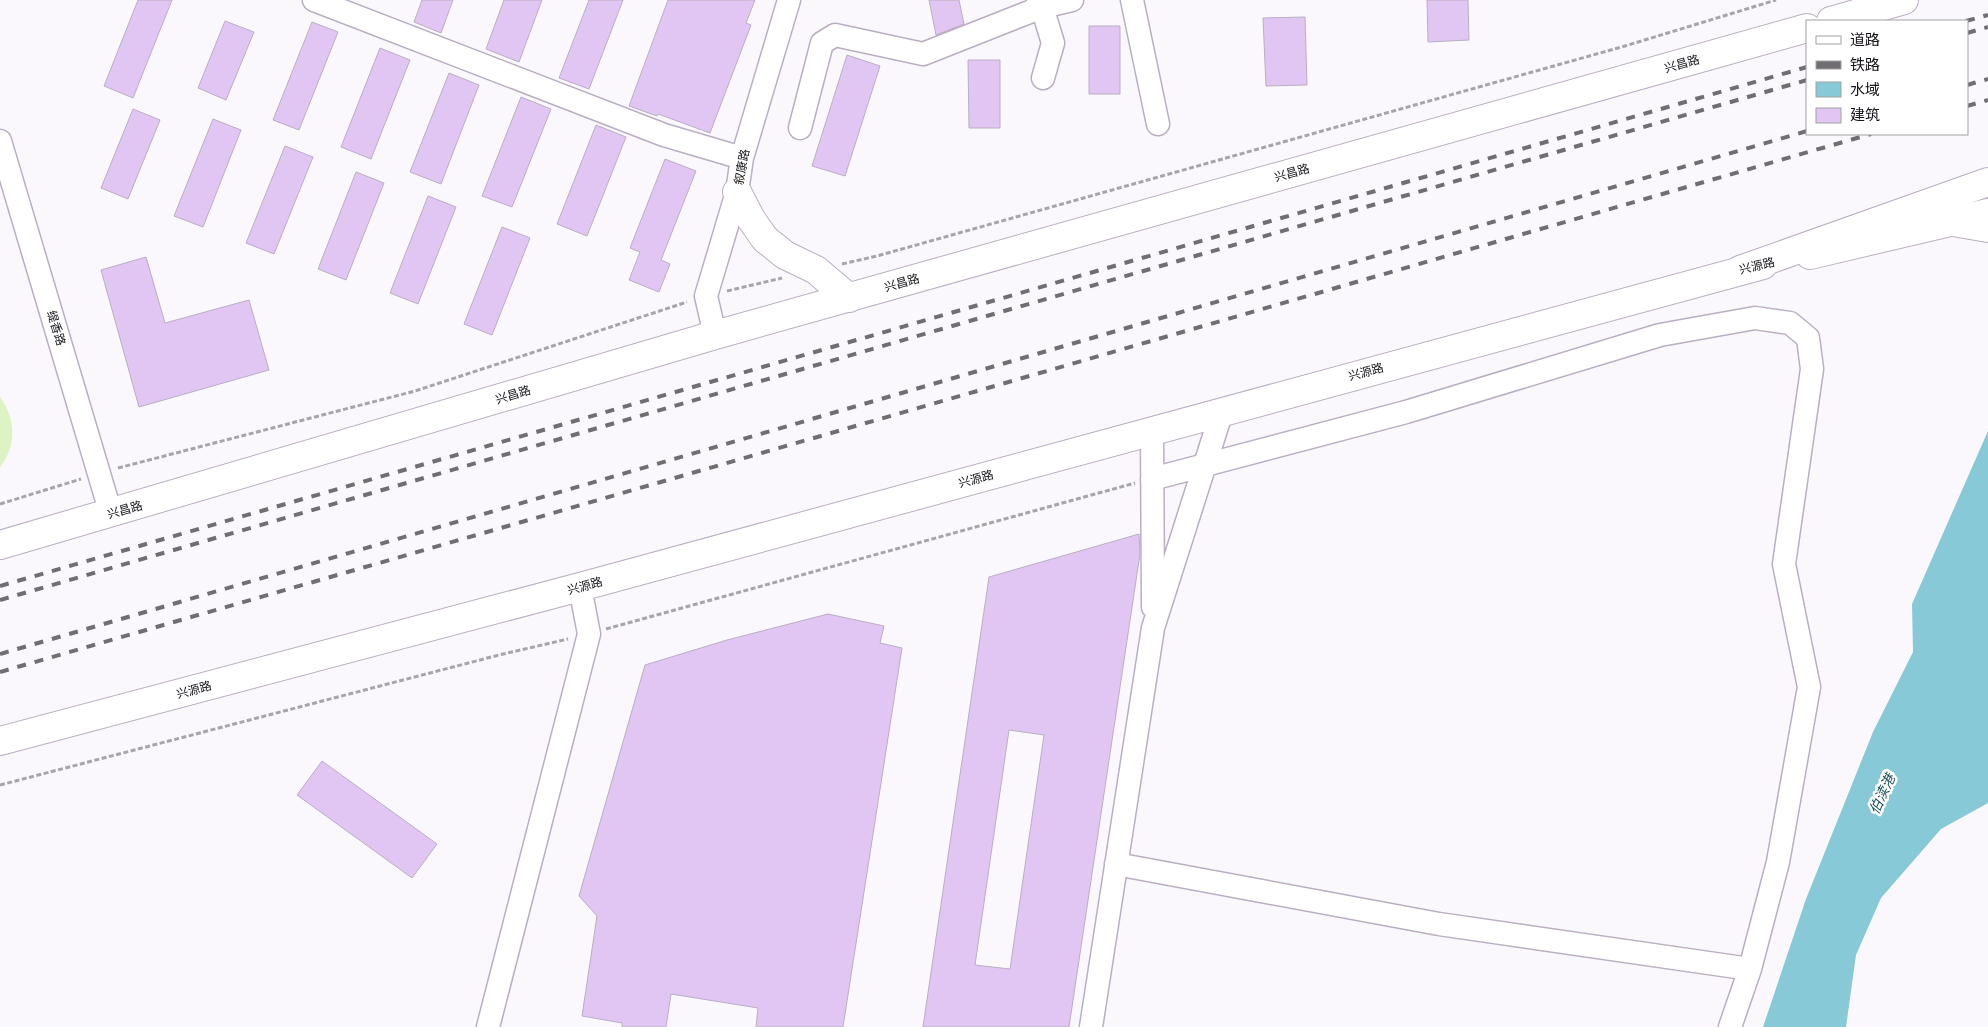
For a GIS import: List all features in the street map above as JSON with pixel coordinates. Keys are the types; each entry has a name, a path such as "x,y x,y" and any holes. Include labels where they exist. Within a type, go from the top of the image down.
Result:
{"main road":[{"path":"1834,20 1904,0"},
{"name":"兴昌路","path":"0,546 715,335 1806,28"},
{"path":"1740,270 1988,182"},
{"path":"737,192 751,219 766,239 785,255 816,270 849,298"},
{"name":"兴源路","path":"0,742 580,587 1740,270 1988,213"},
{"name":"兴源路","path":"1953,222 1988,219"},
{"path":"1953,222 1988,228"}],"street":[{"path":"314,0 664,135 742,158"},
{"name":"叙康路","path":"715,335 706,296 737,192 742,158 789,0"},
{"path":"800,128 822,43 835,35 923,54 1040,3 1072,0"},
{"path":"1132,0 1158,124"},
{"path":"1040,3 1053,43 1043,78"},
{"name":"缇香路","path":"0,141 111,514"},
{"path":"1152,478 1406,412 1660,335 1755,318 1790,323 1808,338 1812,369 1784,564 1809,687 1778,862 1750,969 1730,1027"},
{"path":"1091,1027 1153,628 1222,411"},
{"path":"1152,430 1153,628"},
{"path":"488,1027 589,634 580,587"},
{"path":"1116,864 1439,924 1750,969"}],"path":[{"path":"0,504 99,473 415,391 706,296 877,256 1625,46 1776,0"}],"green space":[{"path":"0,397 12,423 12,441 6,459 0,467"}],"water":[{"name":"伯渎港","path":"1988,431 1988,803 1941,829 1881,898 1856,955 1846,1027 1763,1027 1806,899 1873,732 1913,652 1912,604"}],"building":[{"path":"138,0 172,0 133,98 104,86"},
{"path":"422,0 453,0 441,33 414,22"},
{"path":"504,0 542,0 519,62 486,49"},
{"path":"589,0 623,0 589,89 559,78"},
{"path":"668,0 755,0 746,23 751,25 710,133 658,114 657,116 629,106"},
{"path":"929,0 959,0 964,24 936,35"},
{"path":"1427,0 1468,0 1469,40 1428,42"},
{"path":"1305,17 1307,85 1266,86 1263,18"},
{"path":"225,21 254,32 226,100 198,88"},
{"path":"312,22 338,32 299,130 273,120"},
{"path":"1089,26 1120,26 1120,94 1089,94"},
{"path":"380,48 410,60 371,159 341,147"},
{"path":"847,55 880,66 845,176 812,166"},
{"path":"968,60 1000,60 1000,128 969,128"},
{"path":"449,73 479,85 441,184 410,172"},
{"path":"521,97 551,109 512,207 482,196"},
{"path":"133,109 160,120 128,199 101,188"},
{"path":"213,119 241,130 203,227 174,216"},
{"path":"596,125 626,137 587,236 557,224"},
{"path":"285,146 313,157 274,254 246,243"},
{"path":"665,159 696,171 661,260 670,264 659,292 629,280 640,252 630,248"},
{"path":"356,172 384,183 346,280 318,269"},
{"path":"428,196 456,207 418,304 390,293"},
{"path":"502,227 530,238 492,335 464,324"},
{"path":"146,257 165,323 249,300 269,370 139,407 101,270"},
{"path":"1139,534 1140,554 1069,1027 923,1027 989,577","holes":["1009,730 1044,735 1010,969 975,965"]},
{"path":"828,614 884,626 880,643 902,648 843,1027 756,1027 758,1008 671,994 666,1027 622,1027 622,1023 582,1016 597,916 579,896 645,665 727,640"},
{"path":"322,761 437,844 412,878 297,795"}],"railway":[{"path":"1968,20 1988,15"},
{"path":"1968,33 1988,27"},
{"path":"0,586 1806,67"},
{"path":"1968,85 1988,79"},
{"path":"0,600 1806,80"},
{"path":"1968,106 1988,100"},
{"path":"0,654 1806,131"},
{"path":"0,672 1868,135"}]}
